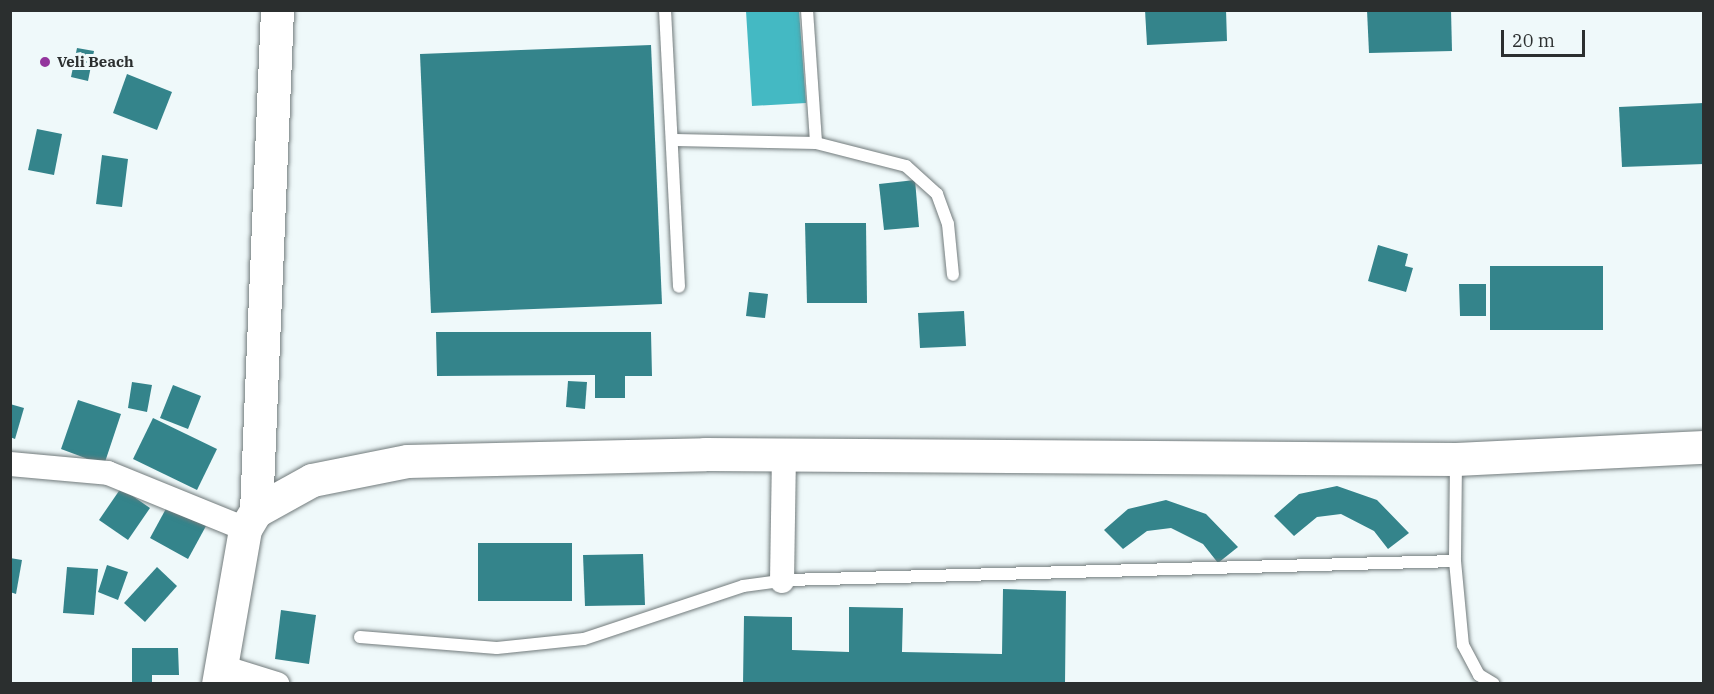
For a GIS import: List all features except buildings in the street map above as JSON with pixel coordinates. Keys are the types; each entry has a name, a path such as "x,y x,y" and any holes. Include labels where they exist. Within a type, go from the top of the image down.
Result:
{"main road":[{"path":"220,675 251,520 276,10"},
{"path":"251,520 312,480 407,460 784,455 1456,459 1704,447"}],"street":[{"path":"782,581 784,455"},
{"path":"10,464 108,473 251,520"},
{"path":"220,675 277,684"}],"lane":[{"path":"665,10 675,140 679,287"},
{"path":"813,10 807,11 816,143"},
{"path":"675,140 816,143 906,166 937,194 948,224 953,275"},
{"path":"1456,459 1455,561 1463,645 1479,679 1494,684"},
{"path":"360,637 497,648 584,639 743,586 782,581 1455,561"}],"water":[{"path":"746,11 799,11 806,103 752,106"}],"place":[{"name":"Veli Beach","path":"45,62"}]}
